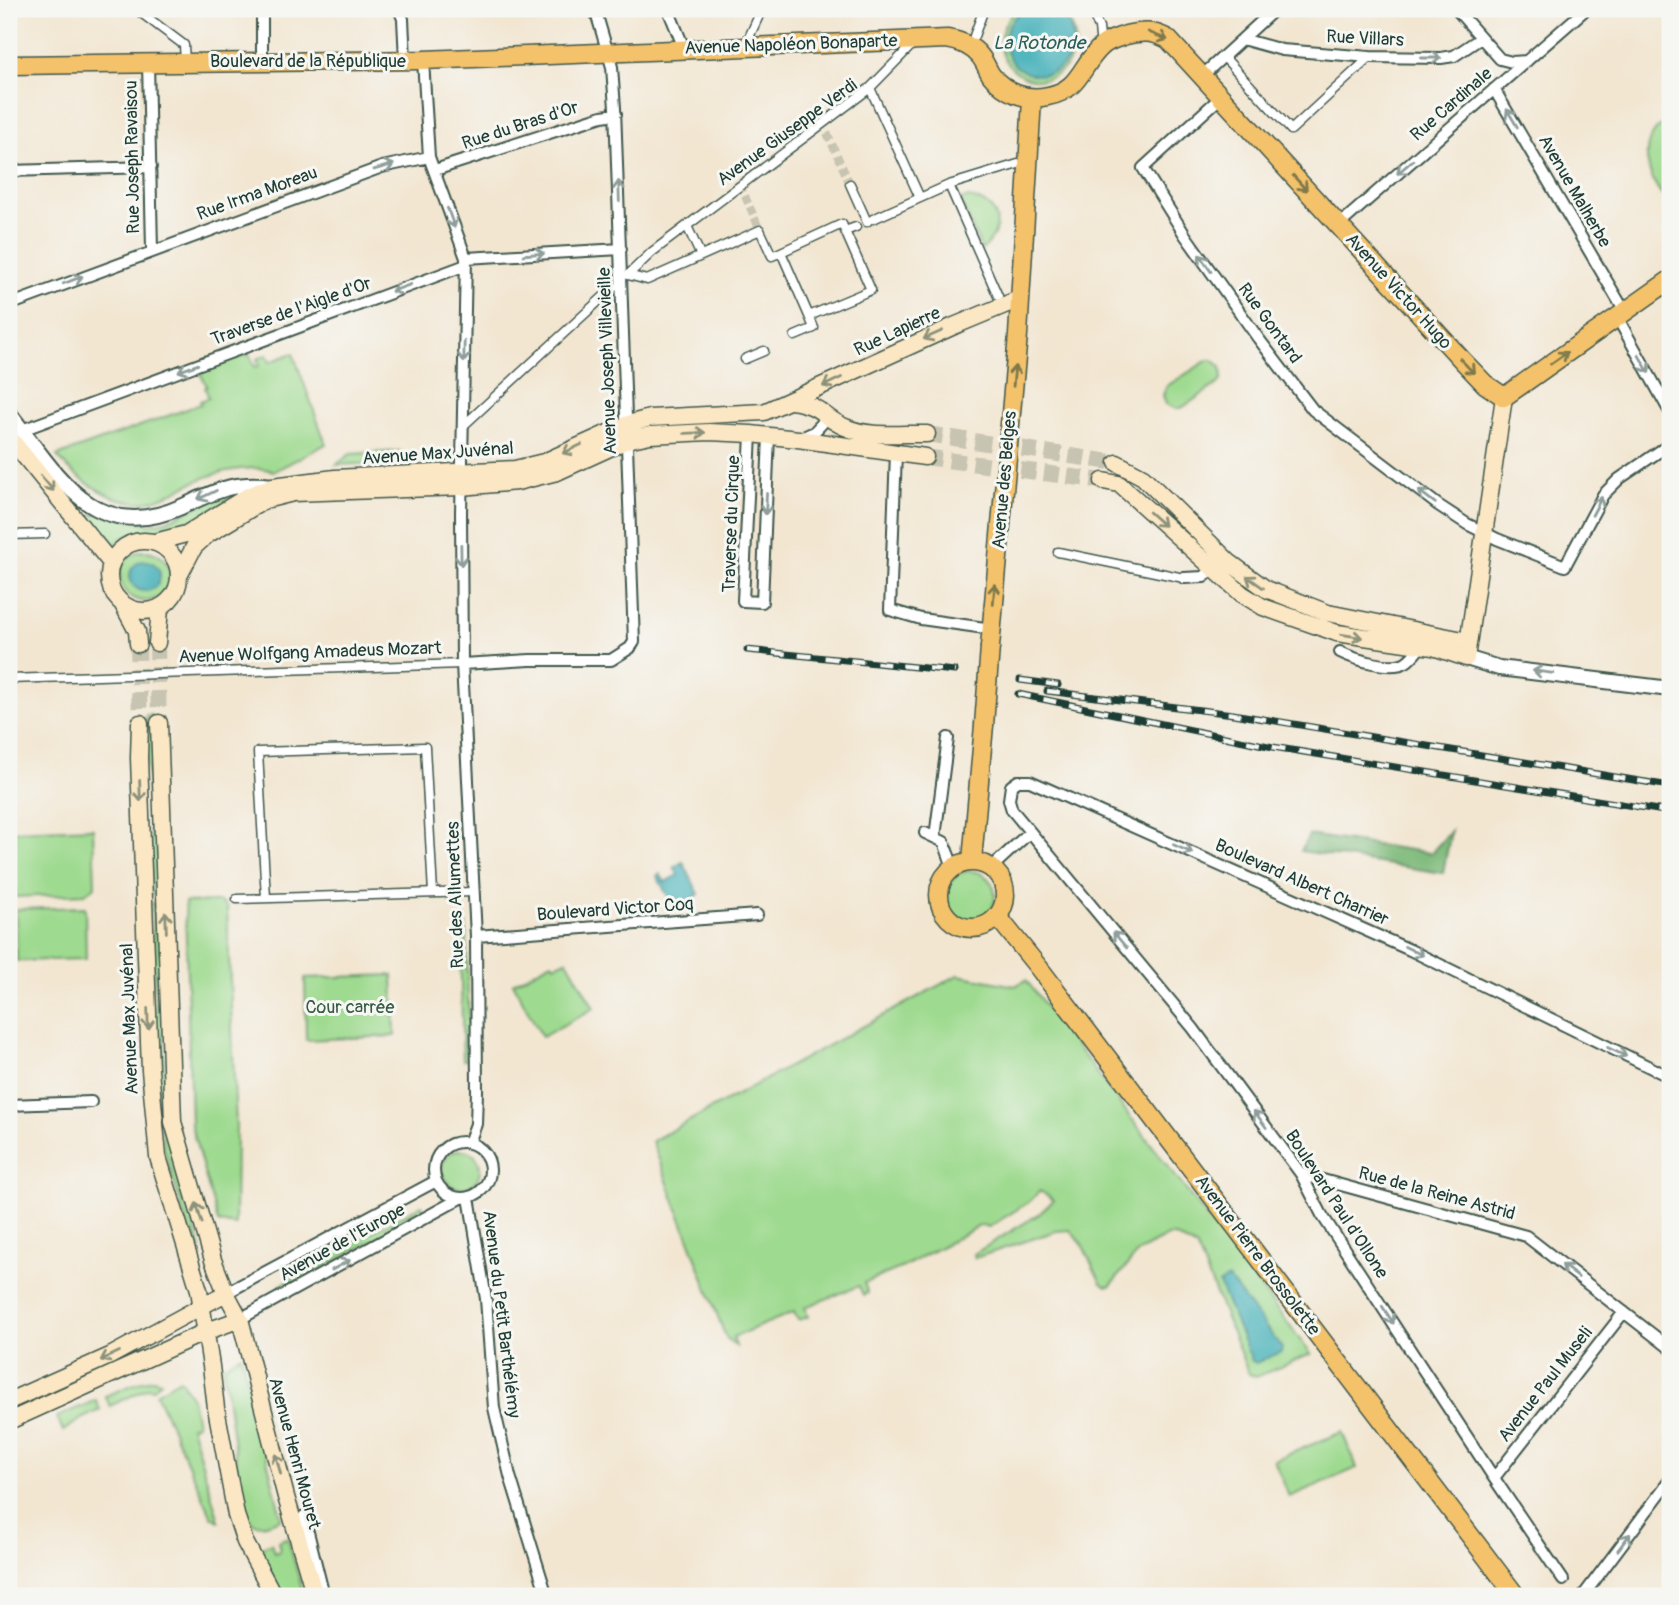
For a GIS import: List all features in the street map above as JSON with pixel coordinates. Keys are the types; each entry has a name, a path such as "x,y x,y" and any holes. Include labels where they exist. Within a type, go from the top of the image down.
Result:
{"main road":[{"name":"Avenue Victor Hugo","path":"1101,46 1108,41 1138,32 1148,31 1168,39 1463,361 1485,384 1503,397"},
{"name":"Avenue Napoléon Bonaparte","path":"606,51 947,39 973,42"},
{"path":"973,42 998,83 1013,93 1032,99 1054,95 1070,87 1082,75 1101,46"},
{"name":"Boulevard de la République","path":"9,65 414,60 606,51"},
{"name":"Avenue des Belges","path":"972,861 1019,299 1032,99"},
{"path":"1467,650 1503,397 1670,280"},
{"name":"Rue Lapierre","path":"792,401 918,342 1019,299"},
{"path":"792,401 808,403 845,428 863,432 927,433"},
{"name":"Avenue Max Juvénal","path":"180,573 194,547 207,535 265,500 293,493 461,480 544,462 628,424 650,418 756,413 792,401"},
{"name":"Avenue Max Juvénal","path":"155,542 186,534 248,496 273,486 335,478 517,482 557,472 627,440 669,433 751,434 925,457"},
{"path":"13,438 111,563"},
{"path":"1117,463 1143,477 1247,577 1266,589 1328,613 1467,650"},
{"path":"1103,481 1119,484 1242,594 1264,607 1337,633 1467,650"},
{"path":"124,605 135,611 148,611 160,608 175,593 180,573 172,554 164,546 141,540 118,552 111,563 111,591 124,605 136,631 138,644"},
{"path":"157,643 160,608"},
{"name":"Avenue Max Juvénal","path":"141,723 141,812 154,1130 158,1157 199,1290 205,1332"},
{"path":"9,1401 110,1356 226,1293 213,1260 173,1122 159,723"},
{"path":"972,861 992,868 1004,886 1003,907 989,923 979,928 957,925 944,914 939,900 939,887 944,876 953,867 972,861"},
{"name":"Avenue Pierre Brossolette","path":"997,916 1045,975 1516,1596"},
{"name":"Avenue Henri Mouret","path":"226,1293 240,1318 315,1596"},
{"path":"9,1422 240,1318"},
{"path":"205,1332 236,1515 246,1542 274,1596"}],"street":[{"path":"136,9 184,45 185,62"},
{"path":"261,9 262,61"},
{"path":"399,9 414,60 429,157 466,262"},
{"name":"Avenue Joseph Villevieille","path":"595,9 612,67 616,114 634,642 630,648 611,660"},
{"path":"668,9 684,48"},
{"path":"745,46 762,9"},
{"path":"973,42 984,9"},
{"path":"1091,9 1099,27 1101,46"},
{"path":"1203,75 1275,9"},
{"path":"1456,9 1500,59 1512,62 1527,61"},
{"name":"Rue Cardinale","path":"1339,225 1586,9"},
{"name":"Rue Villars","path":"1242,38 1282,50 1370,57 1454,56 1481,38"},
{"path":"870,88 917,40"},
{"path":"1223,56 1291,130 1370,57"},
{"name":"Rue Joseph Ravaisou","path":"148,62 152,250"},
{"name":"Avenue Giuseppe Verdi","path":"781,251 772,256 760,230 647,279 628,275 652,252 870,88 920,198"},
{"name":"Avenue Malherbe","path":"1494,89 1555,190 1670,412"},
{"name":"Rue Gontard","path":"1222,96 1143,168 1185,235 1313,410 1438,505 1484,534"},
{"name":"Rue du Bras d'Or","path":"435,170 601,116 616,114"},
{"path":"822,124 827,133"},
{"name":"Rue Irma Moreau","path":"9,305 382,167 429,157"},
{"path":"850,184 870,220 949,185 1018,164"},
{"path":"9,171 151,167"},
{"path":"949,185 998,296"},
{"path":"795,337 814,328 781,251 842,224 871,290 809,316"},
{"path":"687,226 701,256"},
{"path":"845,231 856,227"},
{"name":"Traverse de l'Aigle d'Or","path":"13,438 466,262 621,249"},
{"name":"Rue des Allumettes","path":"466,262 461,480 462,664 476,936 476,1124 482,1150"},
{"path":"463,426 614,287"},
{"path":"746,359 764,351"},
{"path":"9,413 13,438 74,493 100,511 124,518 170,512 218,489 237,485 273,486"},
{"path":"798,439 814,432 828,416"},
{"name":"Traverse du Cirque","path":"751,434 743,601 762,601 769,436"},
{"path":"1484,534 1565,566 1603,495 1619,479 1670,444"},
{"path":"896,453 890,610 991,638"},
{"path":"9,536 45,534"},
{"path":"1058,552 1184,579 1204,577 1214,570 1218,564 1216,548"},
{"path":"1340,652 1357,660 1396,665 1406,662 1422,645"},
{"path":"1467,650 1499,668 1670,689"},
{"name":"Avenue Wolfgang Amadeus Mozart","path":"9,679 530,660 611,660"},
{"path":"947,738 930,835 944,842 953,867"},
{"path":"265,898 258,752 425,747 433,893"},
{"name":"Boulevard Albert Charrier","path":"1030,832 1012,810 1009,800 1011,786 1018,781 1030,781 1410,950 1670,1077"},
{"path":"992,868 1030,832"},
{"name":"Boulevard Paul d'Ollone","path":"1030,832 1194,1028 1301,1174 1322,1214 1563,1580"},
{"path":"237,899 473,892"},
{"name":"Boulevard Victor Coq","path":"476,936 757,915"},
{"path":"9,1105 91,1102"},
{"name":"Rue des Allumettes","path":"469,1143 476,1124"},
{"path":"469,1143 482,1150 490,1166 485,1186 465,1197 446,1193 436,1181 434,1167 442,1151 450,1145 469,1143"},
{"name":"Rue de la Reine Astrid","path":"1301,1174 1526,1236 1670,1348"},
{"name":"Avenue de l'Europe","path":"226,1293 436,1181"},
{"name":"Avenue de l'Europe","path":"240,1318 465,1197"},
{"name":"Avenue du Petit Barthélémy","path":"465,1197 486,1299 494,1408 510,1476 547,1596"},
{"name":"Avenue Paul Museli","path":"1494,1478 1624,1312"},
{"path":"1583,1596 1670,1480"},
{"path":"304,1516 324,1596"}],"green space":[{"path":"1019,9 1028,9 1014,18 1014,65 1027,73 1058,12 1051,9 1058,9 1070,22 1075,36 1074,50 1059,73 1047,79 1033,79 1018,73 1006,61 1001,35 1008,20"},
{"path":"1670,120 1670,202 1652,178 1647,148 1657,129"},
{"path":"968,198 987,205 996,218 994,234 982,250 960,200"},
{"path":"293,353 326,444 275,471 257,468 228,471 201,479 154,500 132,502 104,493 90,485 57,456 201,404 200,401 209,398 205,388 207,386 199,371 249,354 255,367 259,366 257,359 267,355 270,362"},
{"path":"1208,360 1213,360 1221,367 1222,378 1219,383 1183,407 1177,409 1166,404 1163,395 1167,386"},
{"path":"400,451 401,462 336,465 350,454"},
{"path":"227,492 230,499 172,534 134,534 113,546 89,520 95,513 150,524 166,521"},
{"path":"145,551 163,558 170,576 163,594 145,601 127,594 120,576 127,558"},
{"path":"146,715 152,715 159,895 152,895"},
{"path":"93,828 95,886 85,894 15,897 13,831"},
{"path":"1451,831 1443,873 1301,851 1309,835 1431,853"},
{"path":"970,871 987,879 995,896 987,913 970,921 953,913 945,896 953,879"},
{"path":"185,902 221,902 227,908 236,1126 235,1225 218,1222 191,1125"},
{"path":"152,903 159,904 167,1130 201,1249 195,1251 164,1148 159,1112"},
{"path":"85,907 86,959 17,961 16,909"},
{"path":"463,925 466,925 470,1059 463,1060 460,941 463,941"},
{"path":"567,960 594,1008 542,1037 513,983 552,962 554,965"},
{"name":"Cour carrée","path":"393,975 395,1036 306,1040 305,978"},
{"path":"958,975 1015,986 1026,980 1311,1354 1256,1377 1249,1374 1197,1248 1175,1236 1168,1236 1139,1251 1111,1285 1106,1286 1101,1283 1082,1244 1070,1230 1056,1231 975,1258 974,1254 1039,1214 1054,1200 1040,1191 1029,1202 989,1227 981,1225 903,1267 864,1283 868,1293 863,1295 859,1286 805,1307 808,1317 798,1320 794,1312 733,1337 736,1346 726,1338 652,1141"},
{"path":"461,1150 474,1156 480,1169 474,1182 461,1188 448,1182 442,1169 448,1156"},
{"path":"422,1205 426,1212 282,1290 280,1286 321,1259"},
{"path":"241,1355 281,1516 281,1519 261,1525 248,1518 242,1503 223,1366"},
{"path":"180,1379 192,1398 197,1424 191,1426 219,1521 212,1517 156,1393"},
{"path":"142,1381 161,1381 153,1389 148,1388 110,1406 105,1396"},
{"path":"96,1400 100,1410 63,1431 57,1417"},
{"path":"1342,1432 1357,1468 1289,1497 1274,1460"},
{"path":"287,1538 304,1596 283,1596 261,1554 262,1547 271,1543 274,1553 280,1551 278,1541"}],"water":[{"name":"La Rotonde","path":"1039,7 1052,10 1063,17 1070,28 1073,41 1070,54 1063,65 1052,72 1039,75 1026,72 1015,65 1008,54 1005,41 1008,28 1015,17 1026,10"},
{"path":"145,561 151,562 159,570 159,582 151,590 145,591 139,590 131,582 130,576 131,570 139,562"},
{"path":"683,862 699,894 674,908 657,876 660,874 665,882 678,875 674,867"},
{"path":"1228,1278 1282,1348 1281,1352 1256,1363 1252,1361 1219,1284"}],"tunnel":[{"path":"827,133 850,184"},
{"path":"740,185 760,230"},
{"path":"927,434 1117,463"},
{"path":"925,457 1103,481"},
{"path":"157,643 159,723"},
{"path":"138,644 140,723"}],"railway":[{"path":"747,650 955,671"},
{"path":"1020,680 1058,685"},
{"path":"1047,691 1233,714 1670,786"},
{"path":"1018,694 1273,747 1670,812"}]}
